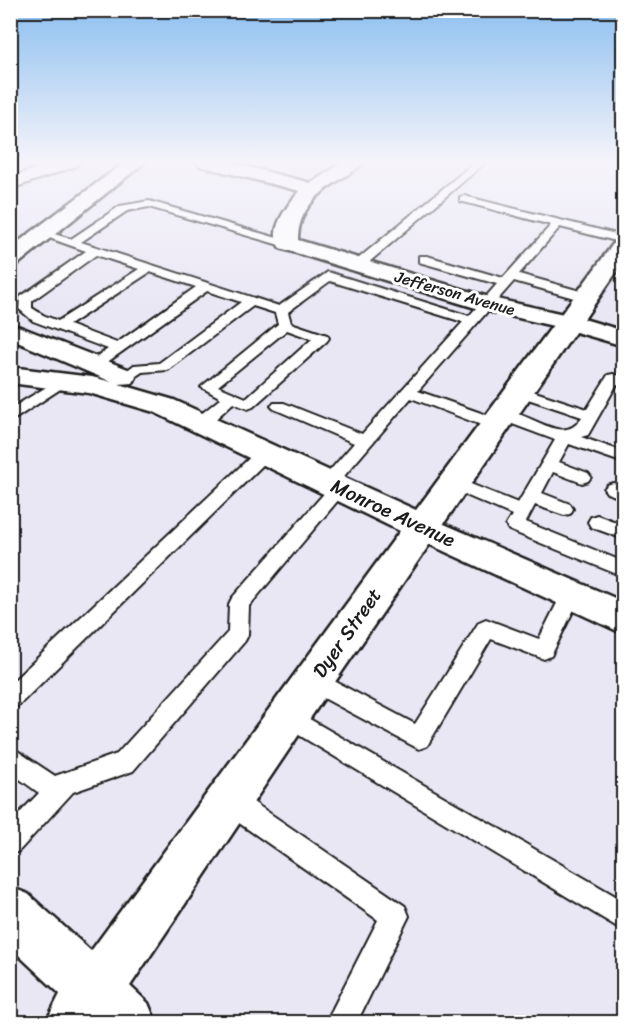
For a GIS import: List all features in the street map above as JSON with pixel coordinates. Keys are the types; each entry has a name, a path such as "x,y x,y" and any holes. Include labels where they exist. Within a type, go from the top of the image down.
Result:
{"main road":[{"path":"10,259 74,210"},
{"path":"287,244 286,229 290,214 294,210"},
{"name":"Jefferson Avenue","path":"287,244 343,268 479,313 568,322 624,339"},
{"name":"Dyer Street","path":"99,1012 228,800 518,391 622,249"},
{"path":"10,330 124,378 164,406"},
{"path":"10,375 92,385 164,406"},
{"name":"Monroe Avenue","path":"164,406 624,619"},
{"path":"10,912 99,1012"}],"lane":[{"path":"72,243 121,210"},
{"path":"170,210 287,244"},
{"path":"44,234 251,301 283,318 322,338 248,404 208,387 283,318 418,210"},
{"path":"508,210 558,223 622,249"},
{"path":"10,842 65,783 125,763 238,635 239,604 334,485 365,441 558,223"},
{"path":"94,251 25,300 26,309 38,318 118,348"},
{"path":"423,259 586,297"},
{"path":"59,326 148,268"},
{"path":"343,268 479,313"},
{"path":"94,366 207,286"},
{"path":"124,378 139,368 163,367 251,301"},
{"path":"582,431 613,378 624,382"},
{"path":"10,417 63,381"},
{"path":"518,391 591,416"},
{"path":"408,392 565,437 624,458"},
{"path":"201,423 231,397"},
{"path":"279,406 365,441"},
{"path":"518,518 565,437 582,431 624,446"},
{"path":"10,699 265,453"},
{"path":"549,464 582,477"},
{"path":"453,483 624,570"},
{"path":"531,496 564,509"},
{"path":"597,522 624,532"},
{"path":"313,681 419,738 486,627 544,650 572,595"},
{"path":"287,716 624,917"},
{"path":"10,757 56,791"},
{"path":"228,800 395,916 341,1023"}]}
